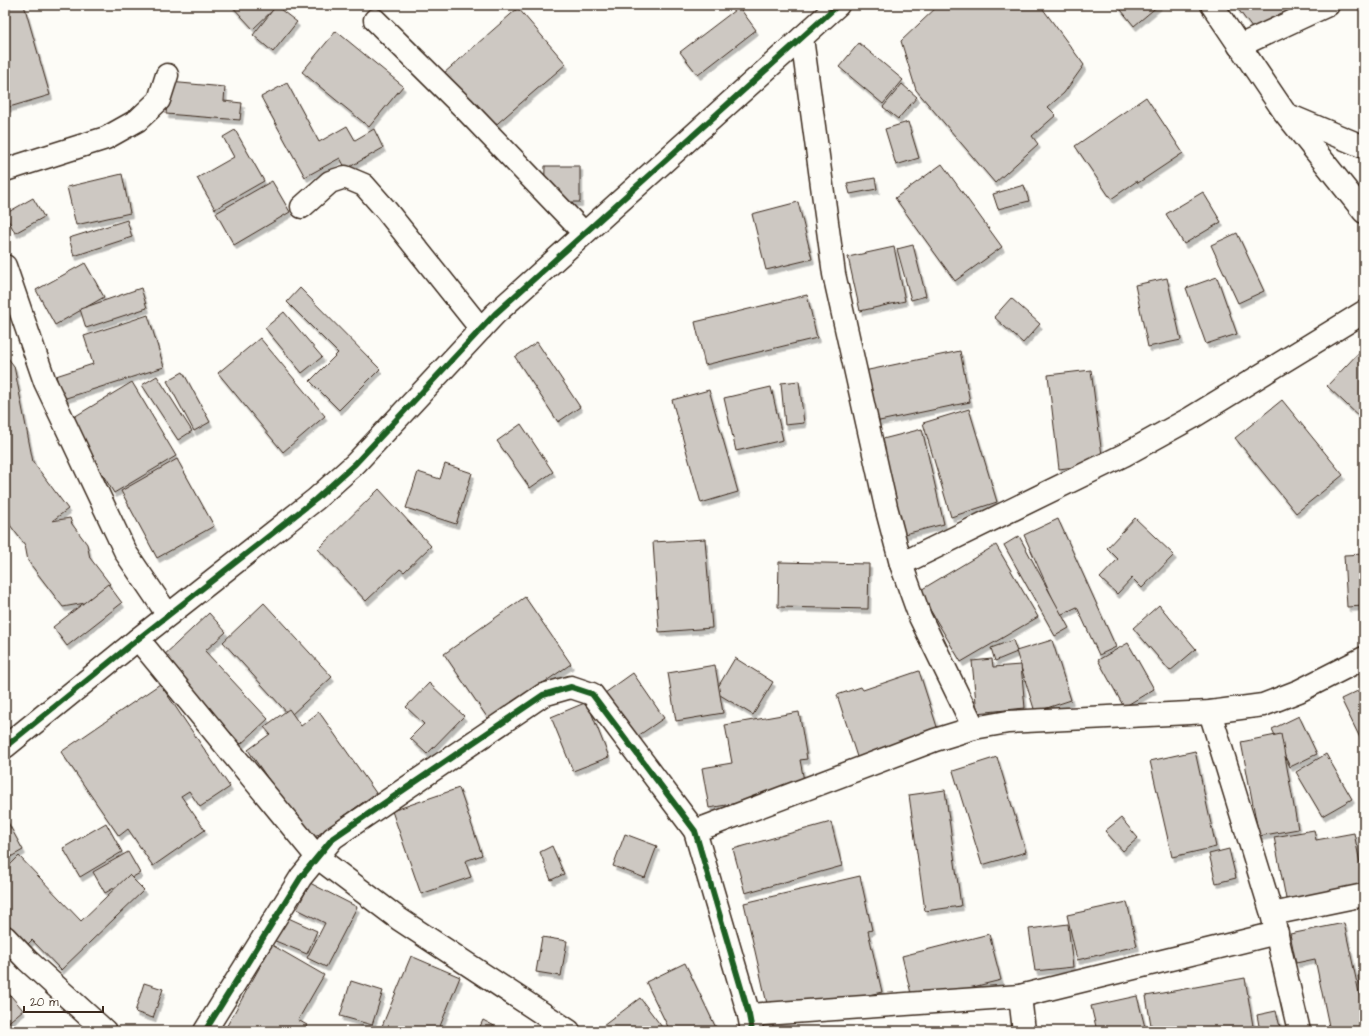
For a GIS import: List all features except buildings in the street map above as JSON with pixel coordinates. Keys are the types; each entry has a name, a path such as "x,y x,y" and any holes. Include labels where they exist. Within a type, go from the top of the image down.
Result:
{"street":[{"path":"5,747 138,638 316,499 355,464 481,329 529,282 838,5"},
{"path":"1212,5 1285,113 1364,212"},
{"path":"1239,46 1328,5"},
{"path":"375,20 464,108 584,232"},
{"path":"802,38 834,274 886,507 902,564 920,617 974,728"},
{"path":"5,170 106,138 138,120 159,100 167,75"},
{"path":"1285,113 1364,147"},
{"path":"302,207 330,182 346,177 364,185 386,210 481,329"},
{"path":"5,266 45,382 126,553 168,616"},
{"path":"902,564 1124,455 1191,418 1364,312"},
{"path":"138,638 317,857 399,919 569,1031"},
{"path":"695,831 935,740 974,728 1008,722 1210,712 1262,705 1299,691 1364,658"},
{"path":"205,1031 301,877 332,838 543,694 571,687 592,694 695,831 750,1023 1020,996 1274,924 1364,895"},
{"path":"1210,712 1274,924 1299,1031"},
{"path":"5,937 27,960 105,1031"},
{"path":"1020,996 1024,1031"}],"cycle path":[{"path":"5,747 138,639 316,499 355,464 495,314 838,5"},
{"path":"205,1031 301,877 333,838 543,695 571,687 592,694 695,831 749,1015 752,1031"}]}
